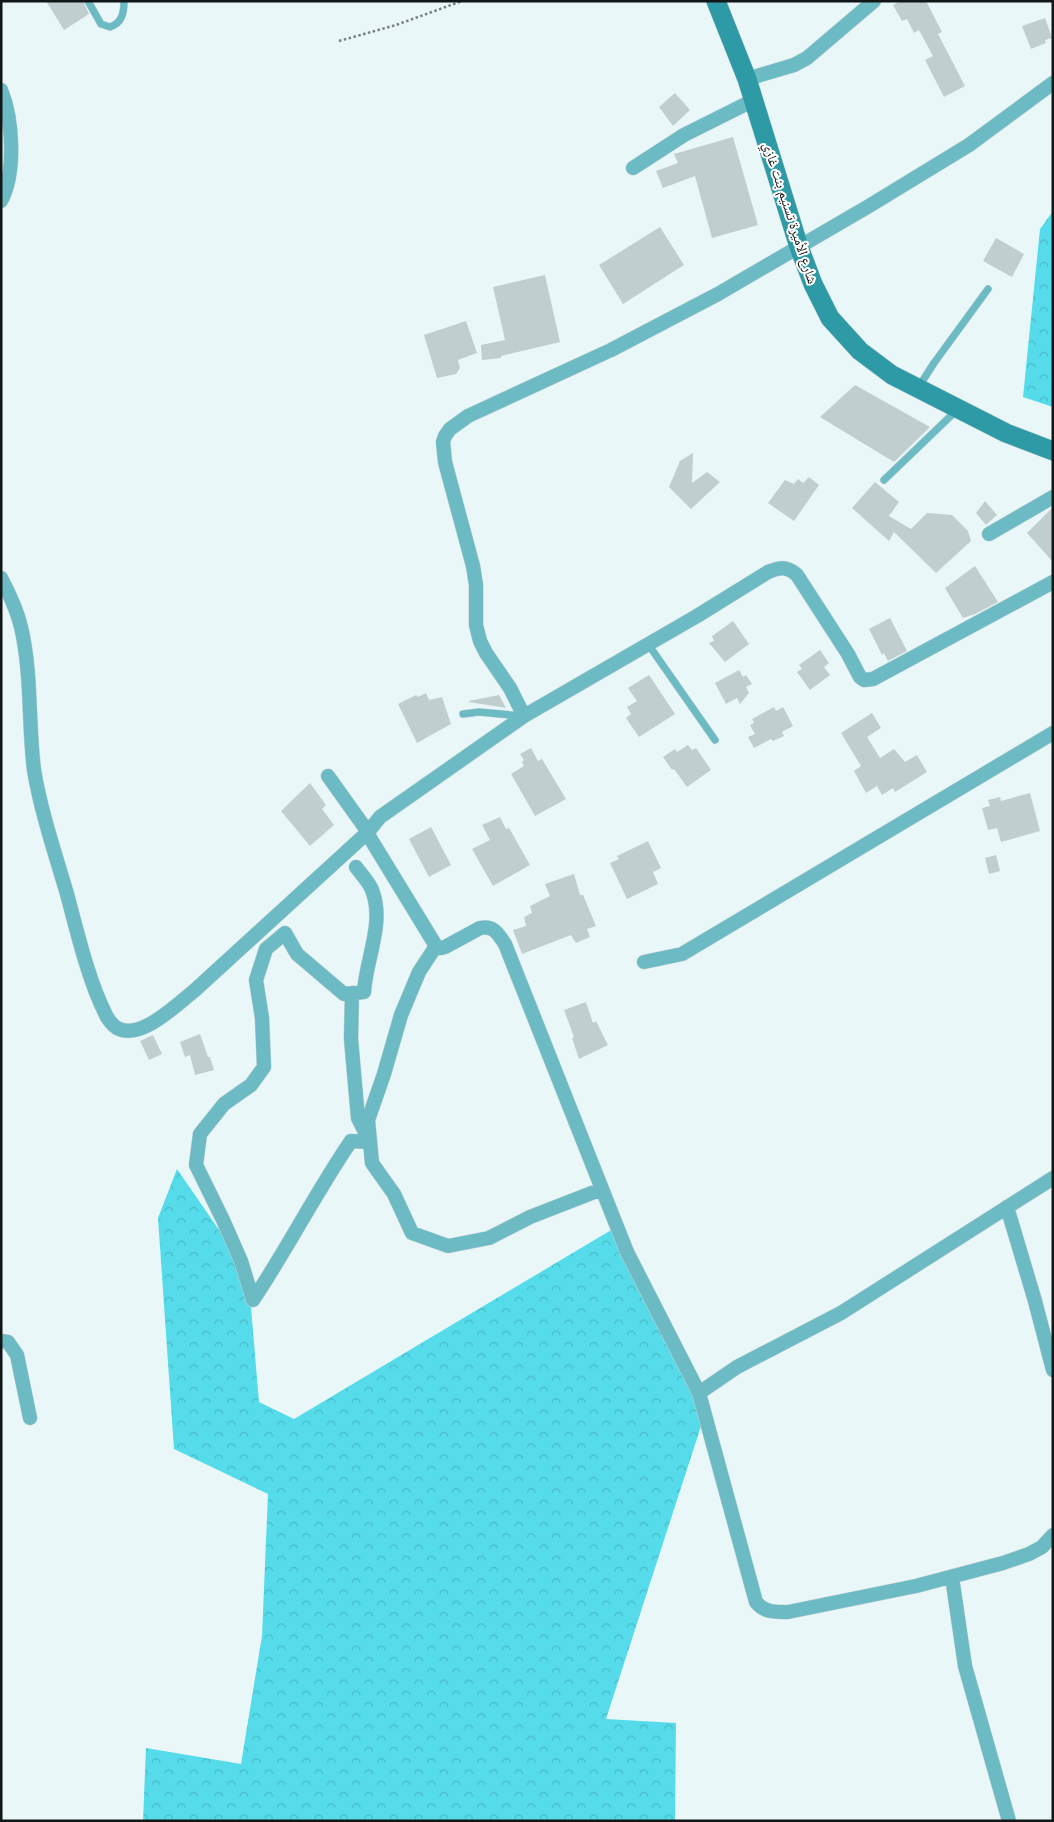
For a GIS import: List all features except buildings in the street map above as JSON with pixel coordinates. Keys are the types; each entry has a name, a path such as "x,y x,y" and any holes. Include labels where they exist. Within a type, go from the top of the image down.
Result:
{"main road":[{"name":"شارع الأميرة تسنيم بنت غازي","path":"716,1 747,79 799,247 813,284 830,318 860,351 892,375 1006,433 1053,451"}],"street":[{"path":"747,79 794,65 808,58 874,1"},
{"path":"524,716 510,688 480,641 476,625 476,586 473,566 445,462 443,442 450,429 468,416 611,350 718,294 969,145 1053,83"},
{"path":"1,90 6,104 12,158 9,181 1,201"},
{"path":"633,168 684,135 754,100"},
{"path":"989,534 1053,497"},
{"path":"1,578 6,601 18,616 24,643 33,753 39,794 52,846 99,999 106,1015 116,1027 129,1031 154,1022 194,990 368,832 380,817 524,716 768,572 786,568 794,571 848,654 860,677 864,680 871,680 945,642 1053,582"},
{"path":"644,962 682,954 1053,733"},
{"path":"328,776 368,832 436,946 445,948 486,926 495,930 505,944 627,1252 699,1393 745,1564 756,1602 761,1608 769,1612 788,1612 916,1586 1029,1554 1042,1547 1053,1536"},
{"path":"356,867 372,890 376,916 364,977 364,992 344,994 297,954 285,933 266,949 256,980 262,1018 264,1067 251,1084 224,1104 200,1134 196,1165 241,1261 254,1300 334,1165 351,1141 370,1142"},
{"path":"436,946 419,972 400,1015 384,1074 368,1120 372,1163 394,1194 412,1232 448,1246 489,1238 530,1218 602,1189"},
{"path":"352,993 351,1039 358,1118 370,1142"},
{"path":"699,1393 737,1366 841,1313 1053,1178"},
{"path":"1007,1207 1053,1370"},
{"path":"1,1341 8,1342 18,1355 30,1418"},
{"path":"952,1577 965,1666 1009,1821"}],"lane":[{"path":"88,1 101,24 110,27 119,23 123,16 124,1"},
{"path":"918,388 988,288"},
{"path":"884,480 958,409"},
{"path":"648,644 715,740"},
{"path":"464,714 479,712 524,716"}],"path":[{"path":"339,41 396,25 462,1"}],"green space":[{"path":"1053,211 1053,407 1023,397 1040,229"},
{"path":"177,1169 248,1272 259,1402 294,1419 623,1223 703,1420 606,1719 676,1723 675,1821 143,1821 146,1748 241,1764 262,1636 268,1494 174,1449 158,1218"}]}
